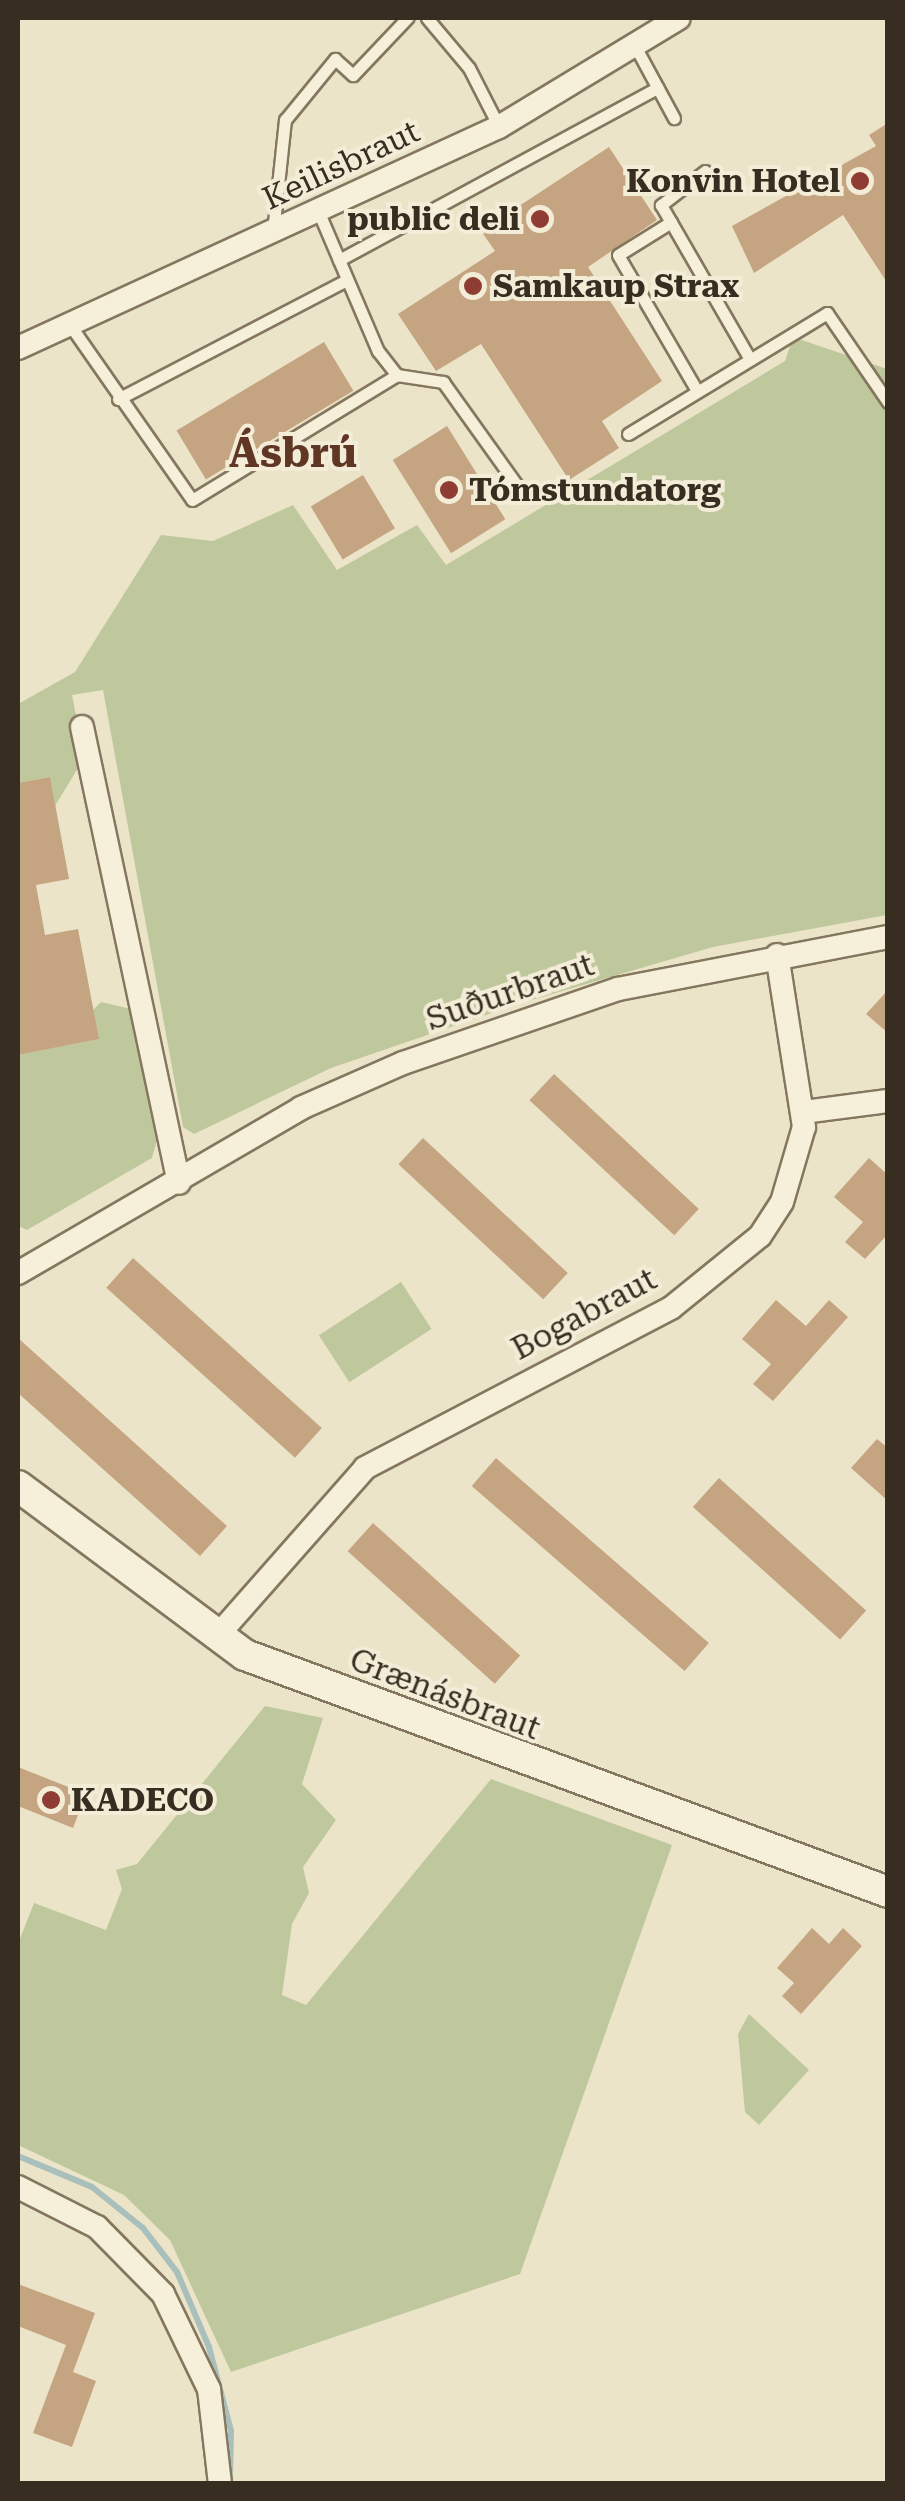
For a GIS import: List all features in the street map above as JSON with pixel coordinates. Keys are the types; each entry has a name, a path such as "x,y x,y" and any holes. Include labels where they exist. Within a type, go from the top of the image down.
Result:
{"street":[{"name":"Keilisbraut","path":"18,348 318,213 499,126 679,18"},
{"path":"82,727 179,1182"},
{"name":"Suðurbraut","path":"18,1273 300,1108 403,1063 618,989 778,954 888,936"},
{"name":"Bogabraut","path":"218,1635 365,1468 726,1272 782,1202 804,1112 778,954"},
{"path":"804,1112 888,1101"},
{"name":"Grænásbraut","path":"18,1486 218,1635 317,1684 888,1892"},
{"path":"18,2188 98,2227 163,2294 209,2389 220,2484"}],"lane":[{"path":"274,232 285,120 336,59 353,75 408,18"},
{"path":"427,18 469,68 499,126"},
{"path":"635,46 674,118"},
{"path":"339,260 657,88"},
{"path":"706,171 661,204 750,359"},
{"path":"318,213 347,280 398,376"},
{"path":"671,222 618,254 697,390"},
{"path":"118,399 347,280"},
{"path":"628,434 827,313 888,402"},
{"path":"70,325 180,494 201,500 398,376 443,382 520,491"}],"green space":[{"path":"793,337 887,369 887,915 713,947 518,1004 331,1068 194,1134 183,1127 103,690 72,695 84,758 55,806 50,777 18,783 18,704 75,672 161,535 213,541 293,505 337,570 417,525 446,565 785,361"},
{"path":"101,1002 131,1009 157,1140 152,1158 27,1230 18,1226 18,1055 98,1039 93,1010"},
{"path":"401,1282 431,1329 349,1382 319,1335"},
{"path":"265,1706 323,1718 302,1784 336,1820 303,1867 309,1893 292,1924 282,1995 306,2005 491,1779 672,1845 520,2274 231,2372 170,2240 124,2195 18,2145 18,1944 34,1903 106,1930 122,1889 116,1870 137,1864"},
{"path":"749,2014 809,2070 759,2125 745,2112 738,2034"}],"building":[{"path":"888,123 888,284 843,215 754,273 732,226 876,146 869,135"},
{"path":"609,147 657,220 588,267 662,381 602,421 619,448 569,480 481,344 436,371 398,314 495,251 481,231"},
{"path":"324,342 353,391 206,479 177,431"},
{"name":"Tómstundatorg","path":"447,426 505,519 451,553 393,460"},
{"path":"363,475 395,528 343,560 311,506"},
{"path":"50,777 69,879 36,885 45,935 78,929 99,1039 18,1055 18,783"},
{"path":"888,990 888,1033 866,1014"},
{"path":"554,1074 699,1209 674,1235 529,1100"},
{"path":"423,1138 568,1273 543,1299 398,1164"},
{"path":"869,1158 888,1175 888,1234 865,1259 845,1242 863,1222 834,1197"},
{"path":"133,1258 322,1428 295,1458 106,1288"},
{"path":"776,1300 806,1326 829,1300 848,1317 773,1401 753,1384 771,1364 742,1339"},
{"path":"18,1338 227,1526 200,1556 18,1393"},
{"path":"877,1439 888,1448 888,1501 851,1468"},
{"path":"496,1458 709,1643 685,1671 472,1486"},
{"path":"719,1478 866,1610 840,1639 693,1507"},
{"path":"373,1523 520,1655 495,1684 348,1551"},
{"name":"KADECO","path":"18,1767 86,1794 73,1828 18,1806"},
{"path":"812,1928 829,1944 843,1928 862,1946 801,2014 782,1996 794,1983 777,1968"},
{"path":"18,2284 95,2313 73,2372 96,2381 72,2447 33,2433 66,2345 18,2326"}],"waterway":[{"path":"18,2156 92,2187 143,2228 177,2272 209,2347 231,2431 230,2475"}],"place":[{"name":"Konvin Hotel","path":"860,181"},
{"name":"public deli","path":"540,219"},
{"name":"Samkaup Strax","path":"473,286"},
{"name":"Tómstundatorg","path":"449,490"},
{"name":"KADECO","path":"51,1800"}],"district":[{"name":"Ásbrú","path":"293,453"}]}
